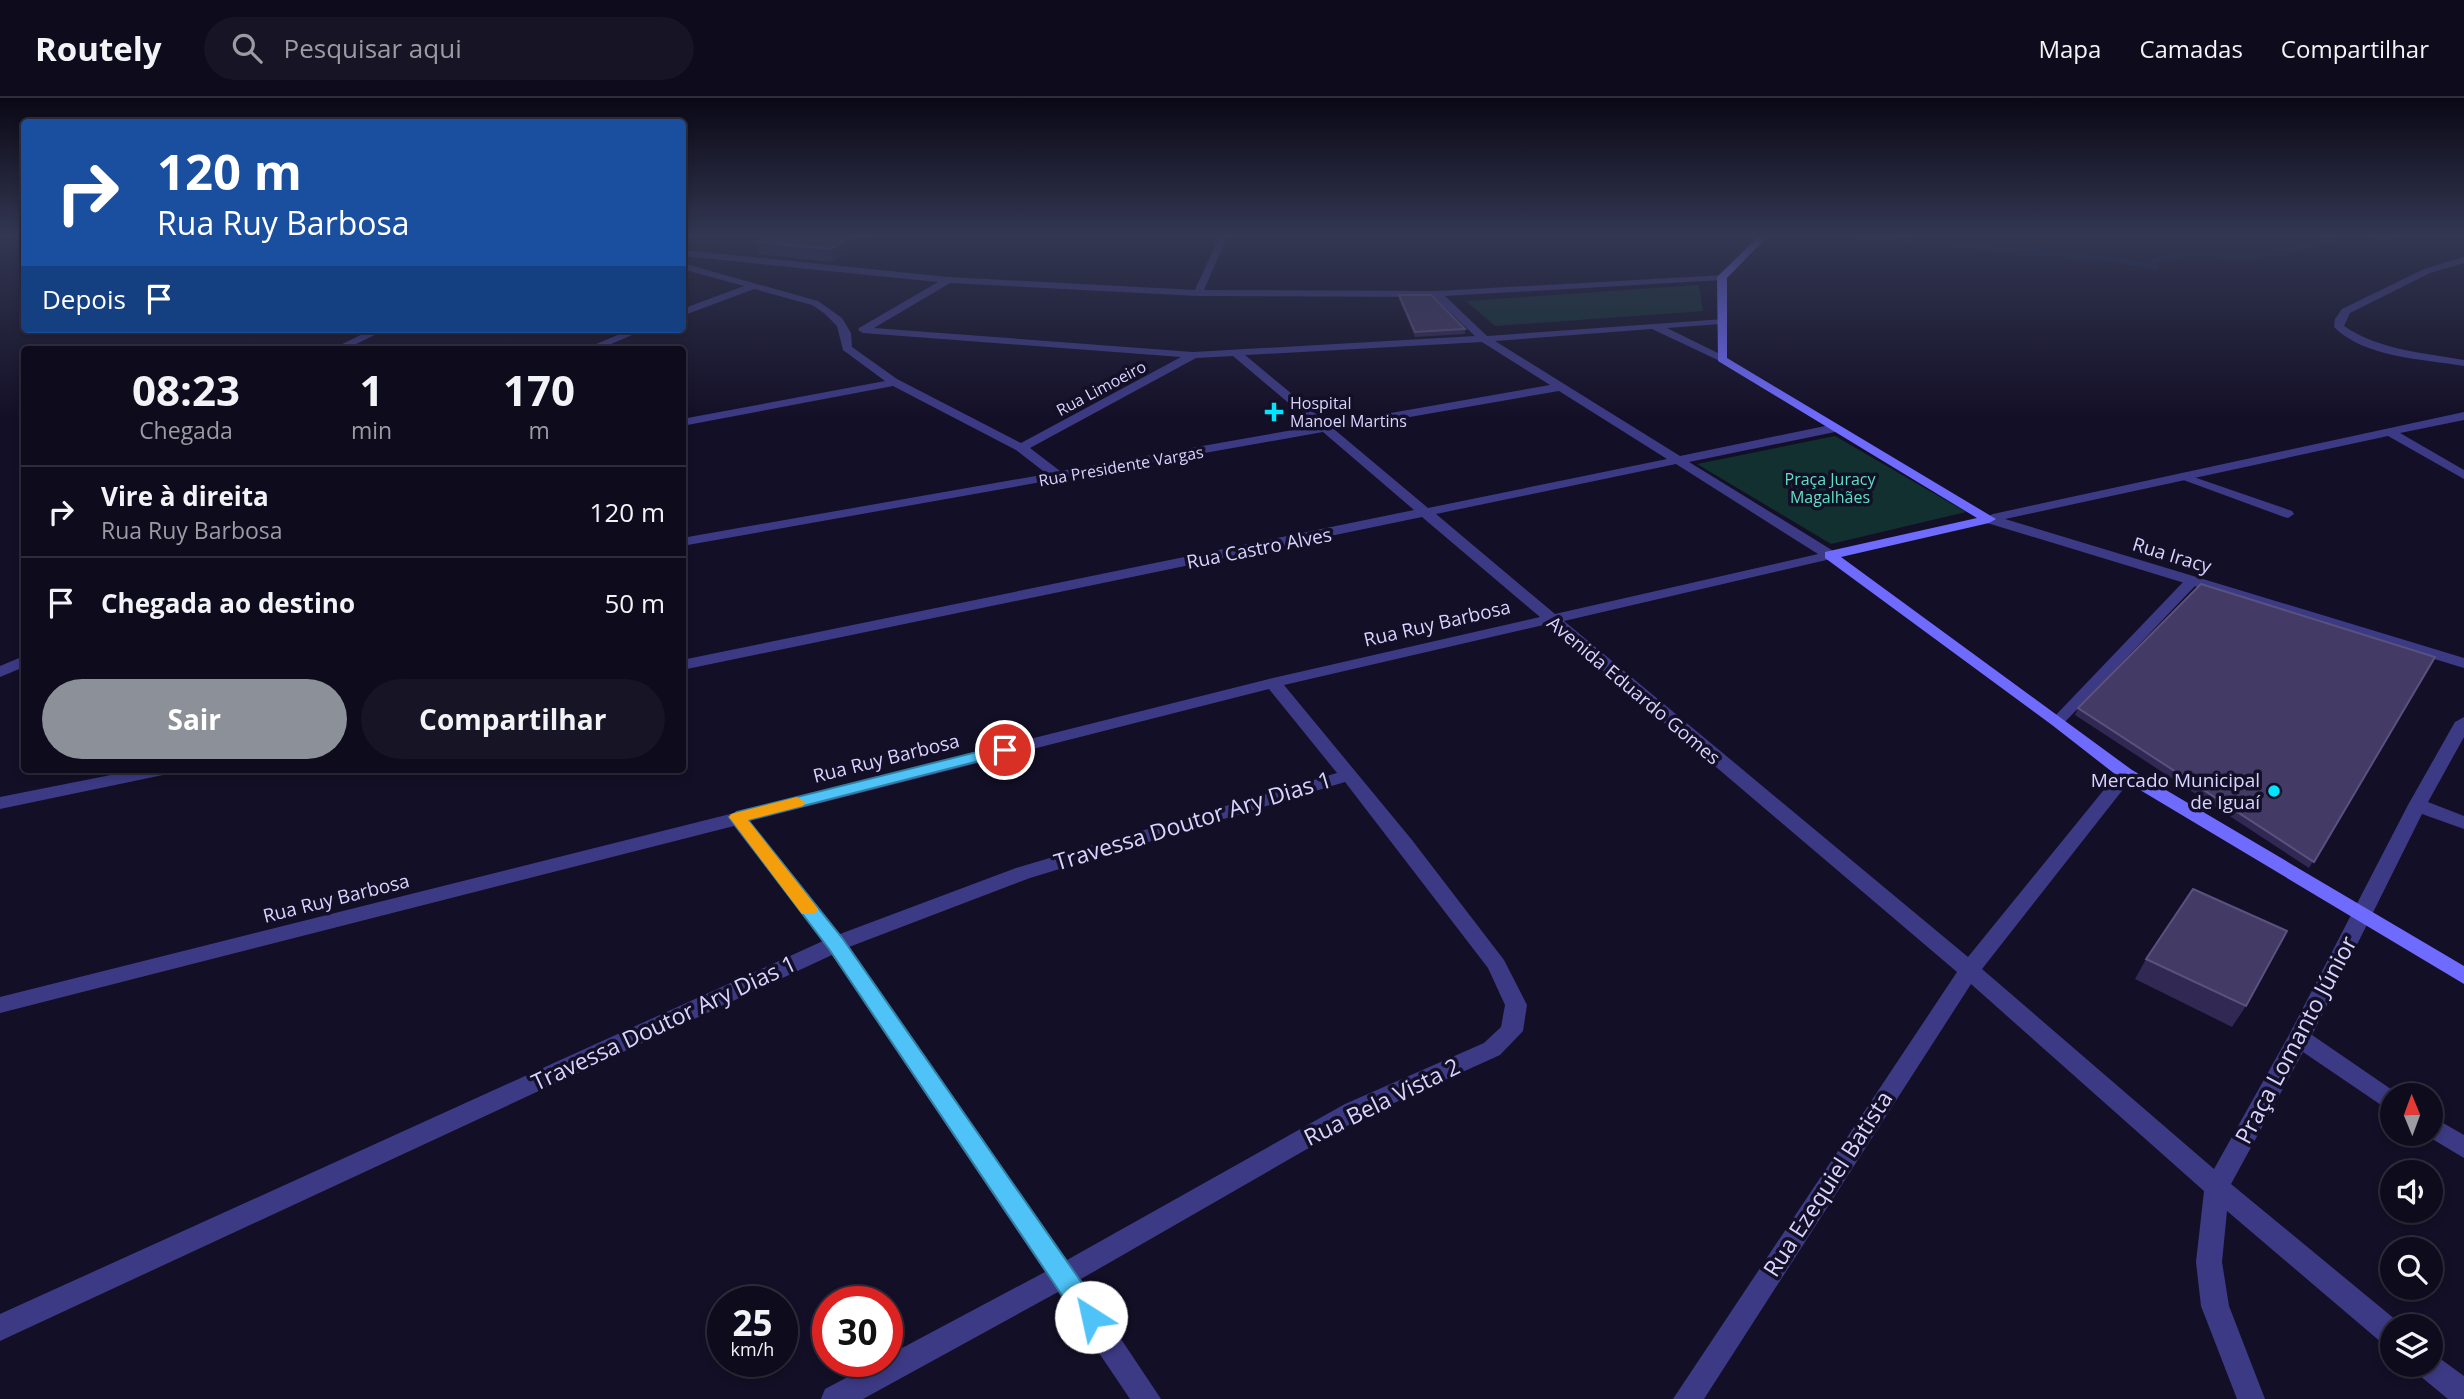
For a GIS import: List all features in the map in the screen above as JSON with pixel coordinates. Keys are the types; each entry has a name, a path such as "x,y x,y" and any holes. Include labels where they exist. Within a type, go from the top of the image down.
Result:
{"street":[{"path":"686,311 723,298"},
{"path":"794,298 815,303 831,311 848,340 847,348 893,383 1023,447 1046,464 1058,478"},
{"path":"848,340 918,298"},
{"path":"1441,298 1484,339 1677,462 1830,555"},
{"path":"1442,298 1483,334 1714,315 1712,298"},
{"path":"1721,298 1721,359"},
{"path":"2372,298 2346,312 2340,319 2339,327 2348,335 2368,343 2464,363"},
{"path":"863,330 1193,355 1484,339 1720,321"},
{"path":"1653,326 1721,359 1989,519 2464,415"},
{"path":"344,346 373,333"},
{"path":"597,346 631,333"},
{"name":"Avenida Eduardo Gomes","path":"1237,354 1969,970"},
{"name":"Rua Limoeiro","path":"1023,447 1193,355"},
{"path":"686,422 893,383"},
{"name":"Rua Presidente Vargas","path":"686,541 1058,478 1560,387"},
{"name":"Rua Castro Alves","path":"686,664 1835,428"},
{"path":"2389,432 2464,475"},
{"name":"Rua Ruy Barbosa","path":"0,1005 1273,683 1989,519"},
{"name":"Rua Iracy","path":"1989,519 2464,663"},
{"name":"Praça Lomanto Júnior","path":"1830,555 2058,721 2126,774 2361,915 2299,1038 2217,1188"},
{"path":"0,672 21,662"},
{"name":"Rua Bela Vista 2","path":"835,1399 1062,1276 1353,1111 1492,1049 1512,1031 1516,1005 1497,965 1349,775 1273,683"},
{"path":"2464,722 2417,805 2361,915 2464,976"},
{"path":"0,803 148,773"},
{"path":"2126,774 1969,970 2217,1188 2380,1324"},
{"name":"Travessa Doutor Ary Dias 1","path":"0,1328 836,944 1023,873 1349,775"},
{"path":"2417,805 2464,823"},
{"path":"737,817 836,944 1147,1399"},
{"name":"Rua Ezequiel Batista","path":"1687,1399 1969,970"},
{"path":"2299,1038 2380,1092"},
{"path":"2443,1134 2464,1148"},
{"path":"2217,1188 2209,1262 2214,1306 2251,1399"},
{"path":"2443,1377 2464,1394"}],"lane":[{"path":"2182,476 2288,514"},
{"path":"2058,721 2190,582"}],"green space":[{"path":"1514,298 1701,298 1703,311 1495,326 1466,301"},
{"name":"Praça Juracy Magalhães","path":"1835,436 1966,512 1831,544 1697,464"}],"building":[{"path":"1400,298 1434,298 1465,329 1415,332"},
{"name":"Mercado Municipal de Iguaí","path":"2201,584 2435,657 2314,862 2078,708"},
{"path":"2193,889 2287,931 2246,1006 2146,959"}],"slow traffic":[{"path":"797,802 737,817 809,909"}],"place":[{"name":"Hospital Manoel Martins","path":"1274,412"},
{"name":"Mercado Municipal de Iguaí","path":"2274,791"}],"route":[{"path":"1005,750 737,817 836,944 1091,1317"}]}
